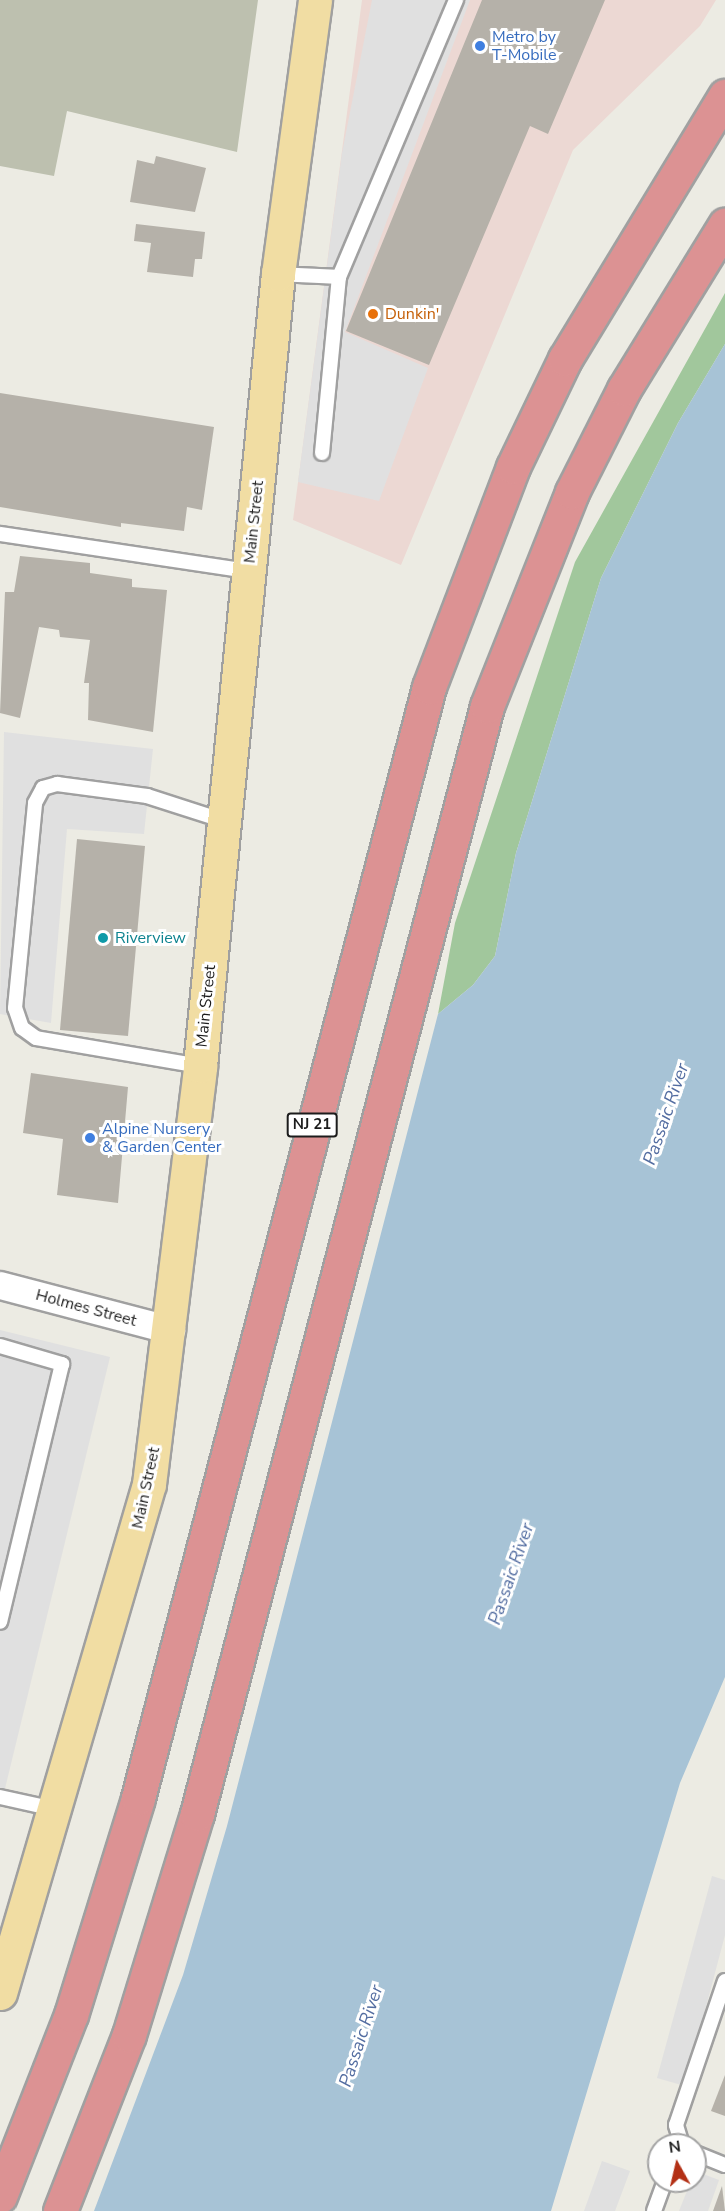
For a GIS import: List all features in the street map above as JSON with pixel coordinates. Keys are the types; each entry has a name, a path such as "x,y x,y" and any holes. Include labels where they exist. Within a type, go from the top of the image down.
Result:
{"highway":[{"name":"NJ 21","path":"0,2196 71,2015 125,1842 429,687 508,478 565,359 725,96"},
{"path":"60,2211 129,2035 197,1814 487,706 572,492 624,388 725,225"}],"main road":[{"name":"Main Street","path":"0,1993 56,1810 149,1484 171,1330 200,1066 278,274 315,0"}],"street":[{"name":"Holmes Street","path":"0,1285 171,1330"}],"lane":[{"path":"322,453 339,277 456,0"},
{"path":"278,274 339,277"},
{"path":"0,534 249,571"},
{"path":"200,1066 36,1038 22,1028 15,1008 34,814 43,788 57,784 147,796 225,821"},
{"path":"0,1346 62,1364 0,1622"},
{"path":"0,1797 56,1810"},
{"path":"677,2133 676,2125 725,1981"},
{"path":"707,2158 725,2165"},
{"path":"654,2211 661,2193"}],"shaded area":[{"path":"0,0 258,0 237,152 67,111 54,176 0,166"},
{"path":"362,0 716,0 700,26 573,150 401,565 293,520"},
{"path":"372,0 470,0 345,332 428,368 379,501 298,482 342,153"},
{"path":"4,732 153,749 144,834 67,829 51,1023 0,1014"},
{"path":"0,1330 110,1357 0,1809"},
{"path":"712,1876 725,1880 725,1935 685,2086 657,2078"},
{"path":"602,2161 630,2171 615,2211 584,2211"},
{"path":"707,2176 719,2180 708,2211 679,2211 686,2193 707,2193"}],"green space":[{"path":"725,293 725,344 678,423 601,578 516,853 495,956 473,985 438,1014 455,923 575,562"}],"water":[{"name":"Passaic River","path":"725,344 725,1677 680,1783 551,2211 94,2211 183,1975 227,1826 438,1014 473,985 495,956 516,853 601,578 678,423"}],"building":[{"path":"482,0 605,0 548,134 530,126 429,365 346,331"},
{"path":"156,156 206,168 195,212 130,202 137,160 154,164"},
{"path":"136,224 205,232 202,259 195,259 193,277 147,272 151,243 134,241"},
{"path":"0,393 214,427 202,510 187,507 184,531 121,523 121,527 0,507"},
{"path":"20,556 90,563 90,573 132,579 132,587 167,590 153,732 88,720 89,683 84,683 90,640 60,637 59,630 39,627 20,718 0,713 5,592 14,592"},
{"name":"Riverview","path":"77,839 145,846 128,1036 60,1030"},
{"name":"Alpine Nursery & Garden Center","path":"31,1073 128,1087 118,1203 57,1195 63,1139 23,1133"},
{"path":"725,2075 725,2116 711,2111"},
{"path":"722,2186 725,2211 713,2211"}],"place":[{"name":"Metro by T-Mobile","path":"480,46"},
{"name":"Dunkin'","path":"373,314"},
{"name":"Riverview","path":"103,938"},
{"name":"Alpine Nursery & Garden Center","path":"90,1138"}]}
